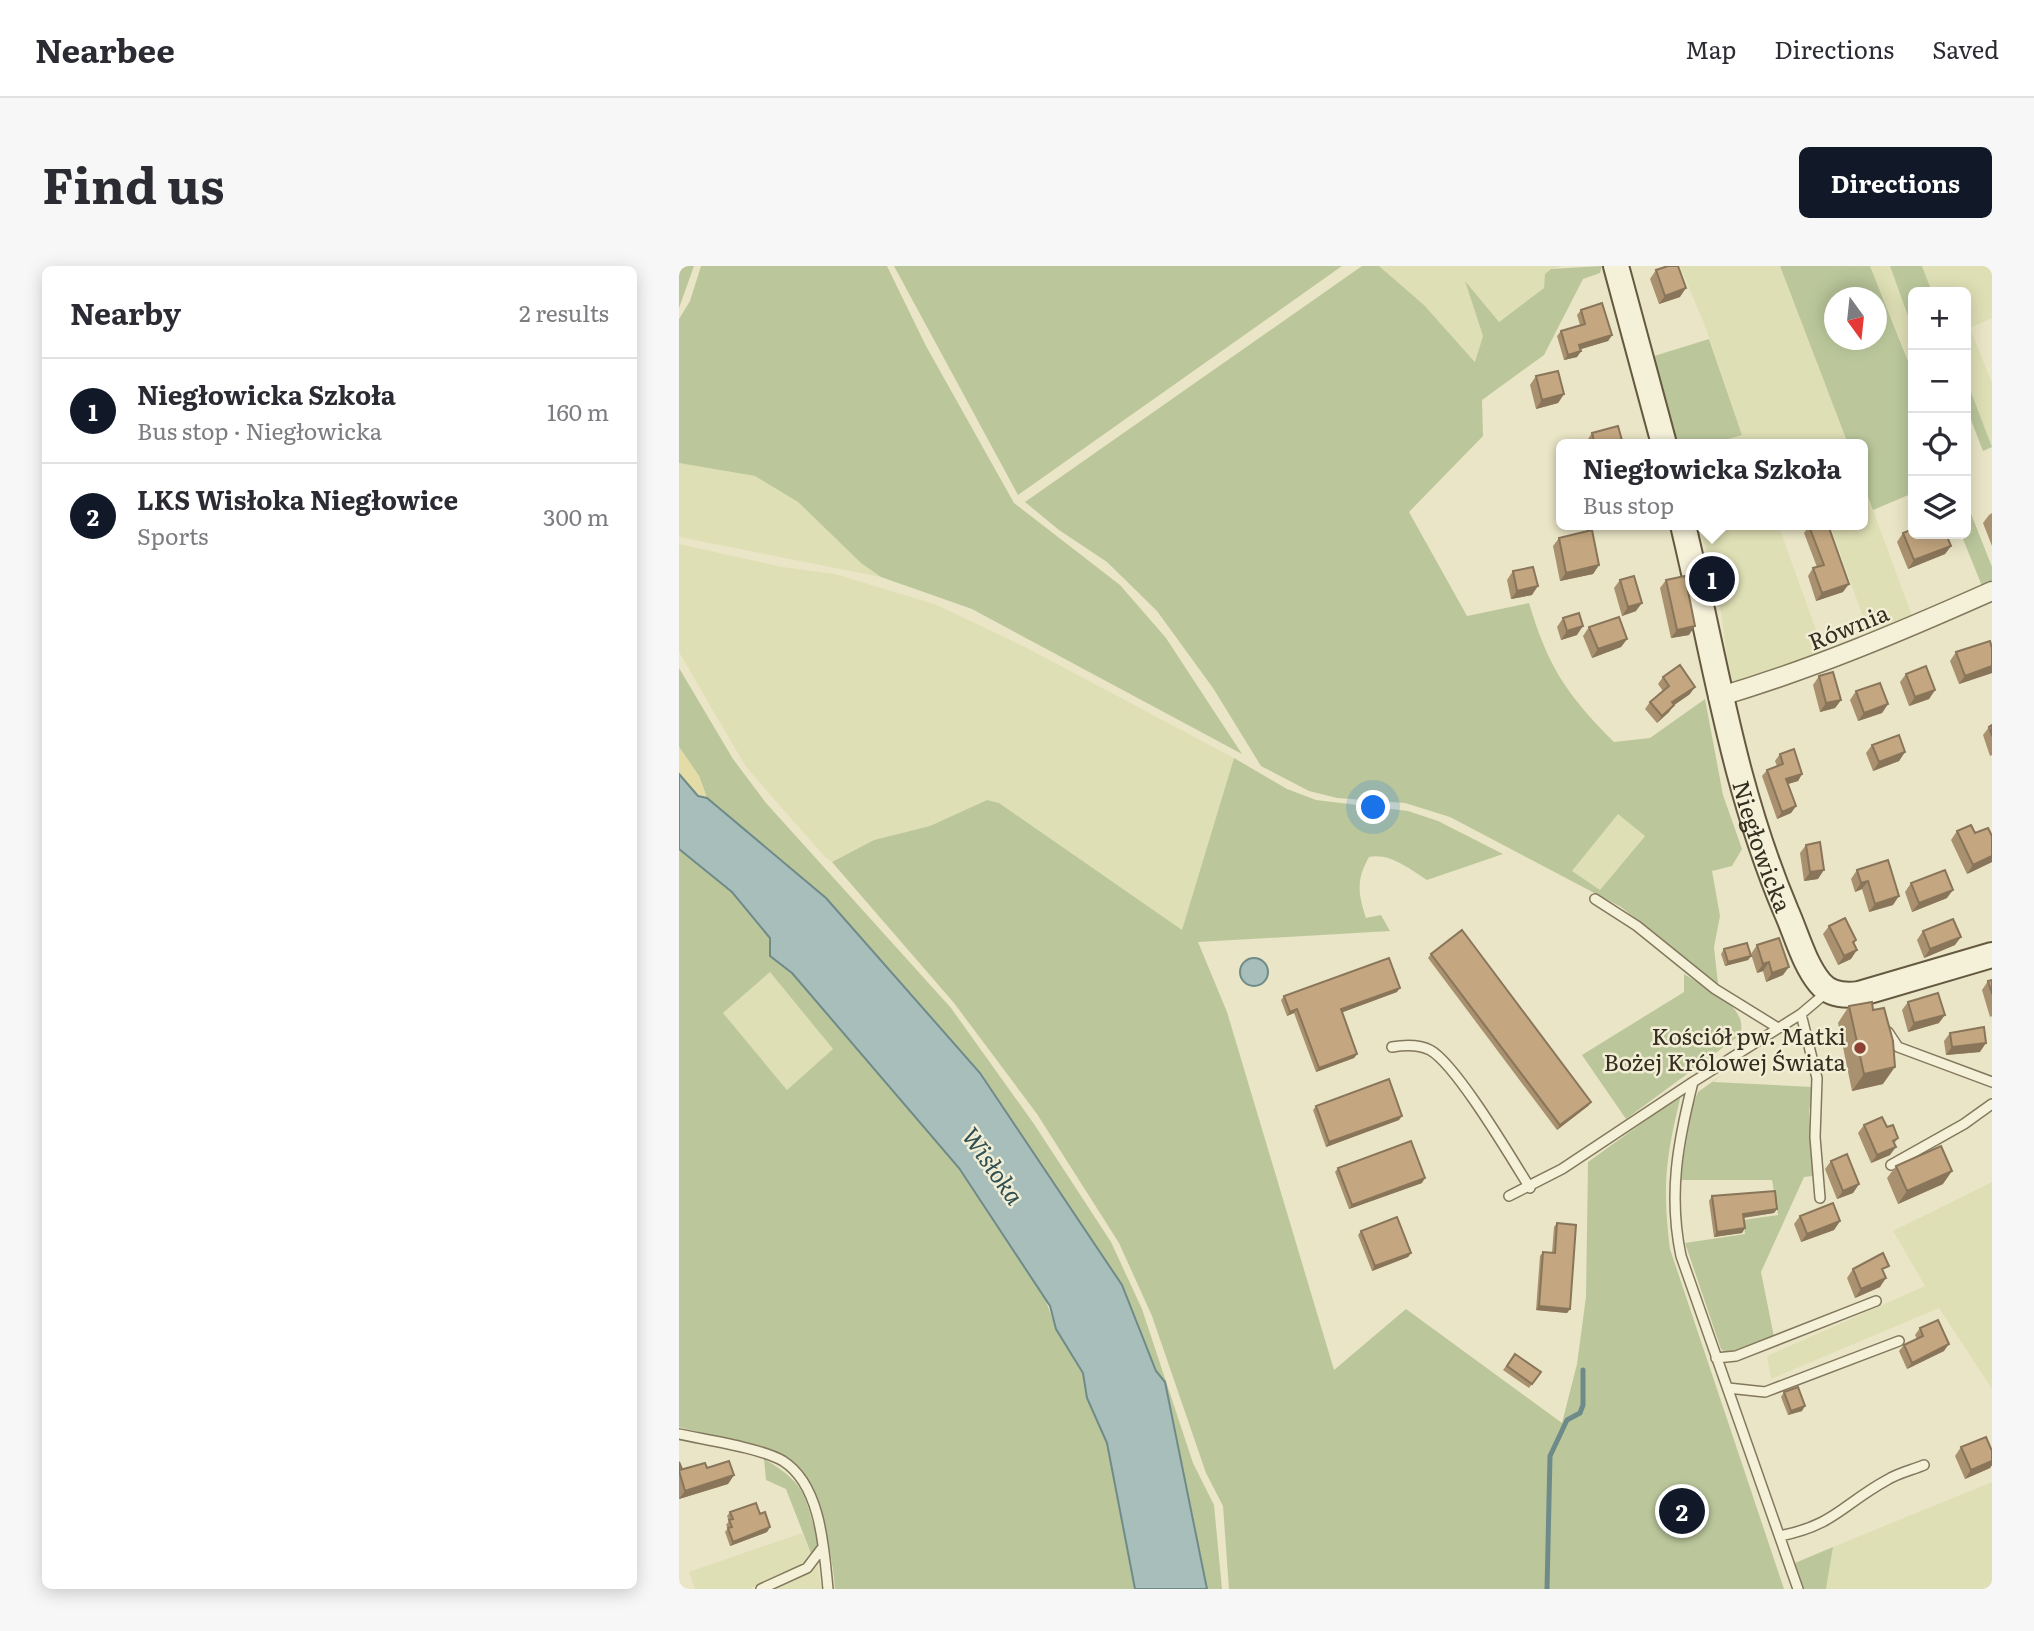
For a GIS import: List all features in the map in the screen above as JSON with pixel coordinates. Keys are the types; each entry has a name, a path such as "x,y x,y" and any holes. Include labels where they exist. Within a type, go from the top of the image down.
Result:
{"street":[{"path":"1616,266 1663,439"},
{"name":"Niegłowicka","path":"1684,530 1718,697 1756,835 1811,967 1828,990"},
{"name":"Równia","path":"1718,697 1785,677 1873,644 1992,591"},
{"path":"1828,990 1848,995 1877,995 1992,955"}],"lane":[{"path":"1595,899 1637,926 1714,989 1778,1028"},
{"path":"1509,1196 1530,1188 1801,1014 1828,990"},
{"path":"1801,1014 1818,1078 1815,1137 1820,1198"},
{"path":"1884,1019 1889,1035 1898,1047 1992,1082"},
{"path":"1392,1047 1421,1047 1441,1059 1478,1108 1530,1188"},
{"path":"1693,1082 1676,1161 1673,1204 1681,1256 1798,1589"},
{"path":"1891,1165 1964,1124 1992,1104"},
{"path":"1716,1357 1736,1356 1876,1301"},
{"path":"1727,1388 1765,1392 1899,1342"},
{"path":"679,1434 753,1452 785,1463 800,1478 808,1494 823,1547 828,1589"},
{"path":"1780,1536 1810,1530 1832,1519 1888,1479 1924,1465"},
{"path":"761,1589 807,1567 823,1547"}],"green space":[{"path":"679,266 694,266 679,308"},
{"path":"701,266 887,266 926,346 1014,503 1120,585 1166,638 1242,754 972,609 881,577 861,563 798,502 755,476 679,463 679,319 690,301"},
{"path":"894,266 1342,266 1018,495"},
{"path":"1362,266 1379,266 1424,305 1475,362 1483,336 1465,281 1499,322 1544,288 1545,274 1551,269 1602,266 1600,273 1583,279 1544,355 1482,400 1483,436 1409,512 1467,616 1529,603 1544,645 1561,679 1614,742 1650,738 1705,699 1723,795 1742,849 1732,866 1712,871 1720,916 1714,947 1718,984 1621,907 1450,817 1405,803 1337,798 1309,791 1261,766 1213,688 1157,611 1107,562 1059,530 1025,502","holes":["1618,814 1645,836 1600,890 1572,871"]},
{"path":"1379,266 1562,266 1551,269 1544,288 1498,322 1466,283 1483,336 1476,362 1424,305"},
{"path":"1680,266 1780,266 1846,439 1728,439 1742,435 1707,331"},
{"path":"1780,266 1870,266 1878,287 1824,287 1824,350 1887,350 1887,308 1908,361 1908,495 1873,510 1868,496 1868,439 1846,439"},
{"path":"1870,266 1890,266 1908,316 1908,359 1887,307 1887,287 1879,287"},
{"path":"1890,266 1922,266 1930,287 1908,287 1908,316"},
{"path":"1922,266 1992,266 1992,318 1971,328 1971,287 1930,287"},
{"path":"1971,330 1992,383 1992,448 1971,392"},
{"path":"1709,339 1742,435 1728,439 1675,439 1651,357"},
{"path":"1971,392 1992,447 1983,451 1971,420"},
{"path":"679,463 755,476 798,502 861,563 881,577 679,537"},
{"path":"1868,497 1914,621 1871,639 1832,530 1868,530"},
{"path":"1971,514 1992,567 1992,580 1982,586 1963,539 1971,539"},
{"path":"1700,530 1780,530 1825,655 1730,683 1718,587"},
{"path":"679,544 782,567 835,574 937,605 1025,647 1234,758 1182,931 999,803 987,800 930,826 874,840 832,862 825,857 746,767 679,652"},
{"path":"679,668 733,759 766,803 951,1008 1034,1124 1111,1242 1142,1309 1193,1463 1214,1505 1222,1589 1207,1589 1165,1382 1156,1371 1122,1285 980,1073 826,898 707,798 699,776 679,747"},
{"path":"1234,758 1287,789 1316,800 1408,811 1438,821 1503,854 1427,880 1385,857 1369,857 1360,880 1363,909 1366,918 1381,915 1390,931 1198,942 1227,1012 1334,1370 1406,1309 1562,1423 1577,1364 1586,1297 1588,1162 1681,1095 1667,1171 1666,1207 1670,1249 1784,1589 1229,1589 1223,1506 1206,1473 1152,1316 1119,1243 1037,1114 954,1003 832,862 874,840 930,826 987,800 999,803 1182,930"},
{"path":"1618,813 1645,835 1600,890 1571,872"},
{"path":"679,849 732,892 770,938 770,956 792,973 959,1168 1046,1301 1056,1329 1083,1374 1087,1398 1107,1443 1135,1589 835,1589 821,1513 804,1476 792,1462 779,1453 755,1444 679,1427","holes":["770,972 833,1049 787,1090 723,1013"]},
{"path":"770,972 833,1049 787,1090 723,1013"},
{"path":"1684,974 1732,1006 1741,1025 1740,1035 1626,1119 1582,1055 1684,992"},
{"path":"1722,1075 1713,1082 1813,1087 1809,1112 1813,1176 1804,1177 1761,1272 1774,1337 1727,1353 1721,1349 1685,1243 1745,1234 1743,1220 1778,1215 1772,1180 1680,1180 1692,1107 1698,1092"},
{"path":"1992,1182 1992,1389 1939,1308 1771,1379 1767,1356 1925,1286 1893,1231"},
{"path":"764,1459 779,1468 803,1494 819,1543 812,1556 786,1489 766,1480"},
{"path":"1992,1482 1992,1589 1826,1589 1833,1547"},
{"path":"802,1533 812,1556 799,1568 750,1589 695,1589 689,1572"},
{"path":"1833,1547 1826,1589 1804,1589 1795,1563"},
{"path":"818,1566 821,1589 774,1589 800,1577"}],"sand":[{"path":"679,747 699,776 707,798 698,796 679,774"}],"water":[{"name":"Wisłoka","path":"679,774 698,796 707,798 826,898 980,1073 1122,1285 1156,1371 1165,1382 1207,1589 1135,1589 1107,1443 1087,1398 1083,1373 1056,1329 1050,1306 959,1168 792,973 770,956 770,938 732,892 679,849"},
{"path":"1254,958 1264,962 1268,972 1264,982 1254,986 1244,982 1240,972 1244,962"}],"building":[{"path":"1678,266 1686,288 1665,296 1656,270"},
{"path":"1602,303 1612,335 1579,345 1581,351 1568,355 1561,331 1585,324 1581,310"},
{"path":"1558,371 1564,394 1542,400 1536,376"},
{"path":"1618,426 1622,439 1594,439 1592,433"},
{"path":"1592,530 1599,565 1566,573 1559,538"},
{"path":"1811,530 1830,530 1849,584 1822,593 1813,568 1824,565"},
{"path":"1908,531 1908,539 1948,539 1951,546 1914,560 1903,533"},
{"path":"1533,567 1538,586 1517,591 1513,571"},
{"path":"1634,576 1642,603 1628,607 1620,580"},
{"path":"1685,576 1695,626 1677,630 1666,580"},
{"path":"1579,613 1583,626 1567,631 1563,618"},
{"path":"1619,617 1627,639 1598,649 1589,627"},
{"path":"1990,641 1992,666 1965,676 1956,652"},
{"path":"1680,665 1695,687 1672,702 1674,705 1662,716 1650,702 1669,686 1663,677"},
{"path":"1926,666 1935,690 1915,697 1906,674"},
{"path":"1833,672 1841,700 1826,703 1819,676"},
{"path":"1880,683 1888,704 1864,713 1856,691"},
{"path":"1899,735 1905,752 1879,762 1872,745"},
{"path":"1794,749 1802,774 1786,779 1796,806 1782,812 1767,770 1783,764 1780,754"},
{"path":"1971,825 1975,833 1988,828 1992,836 1992,856 1973,865 1957,831"},
{"path":"1820,842 1824,870 1810,872 1806,845"},
{"path":"1888,860 1899,896 1875,904 1868,881 1861,883 1857,870"},
{"path":"1945,870 1953,890 1919,903 1911,883"},
{"path":"1845,918 1856,940 1853,942 1857,950 1844,956 1829,926"},
{"path":"1953,919 1961,937 1930,949 1923,931"},
{"path":"1462,930 1591,1102 1560,1125 1431,954"},
{"path":"1779,938 1789,967 1772,973 1769,962 1763,964 1757,945"},
{"path":"1747,943 1751,956 1728,962 1724,949"},
{"path":"1389,958 1400,988 1341,1009 1357,1054 1319,1068 1297,1009 1290,1012 1284,996"},
{"path":"1938,993 1945,1015 1914,1023 1908,1002"},
{"path":"1872,1002 1873,1010 1884,1008 1893,1041 1895,1067 1864,1074 1849,1006"},
{"path":"1984,1027 1986,1043 1952,1047 1950,1033"},
{"path":"1389,1079 1402,1116 1329,1142 1316,1106"},
{"path":"1882,1117 1887,1127 1893,1125 1898,1138 1893,1141 1896,1147 1877,1155 1864,1125"},
{"path":"1411,1141 1425,1178 1352,1205 1338,1168"},
{"path":"1941,1146 1952,1171 1907,1191 1896,1166"},
{"path":"1847,1154 1859,1184 1843,1191 1831,1161"},
{"path":"1775,1191 1777,1209 1743,1214 1745,1228 1717,1232 1712,1196"},
{"path":"1833,1203 1840,1221 1807,1234 1800,1216"},
{"path":"1397,1217 1411,1253 1375,1266 1361,1231"},
{"path":"1557,1223 1576,1225 1570,1309 1539,1306 1543,1252 1555,1253"},
{"path":"1883,1253 1889,1266 1882,1269 1886,1278 1861,1289 1853,1269"},
{"path":"1938,1320 1949,1344 1912,1363 1904,1345 1923,1336 1920,1328"},
{"path":"1515,1354 1541,1372 1532,1384 1507,1366"},
{"path":"1798,1387 1805,1406 1791,1411 1784,1392"},
{"path":"1986,1437 1992,1451 1992,1461 1971,1470 1961,1447"},
{"path":"729,1461 734,1475 685,1491 679,1471 679,1462 682,1469 680,1470 705,1463 707,1468"},
{"path":"756,1503 760,1514 765,1512 770,1527 733,1542 728,1528 732,1527 729,1520 733,1519 730,1512"}],"waterway":[{"path":"1547,1589 1550,1456 1567,1420 1580,1413 1583,1405 1583,1370"}],"place":[{"name":"Niegłowicka Szkoła","path":"1712,579"},
{"name":"Kościół pw. Matki Bożej Królowej Świata","path":"1860,1048"},
{"name":"LKS Wisłoka Niegłowice","path":"1682,1511"}]}
